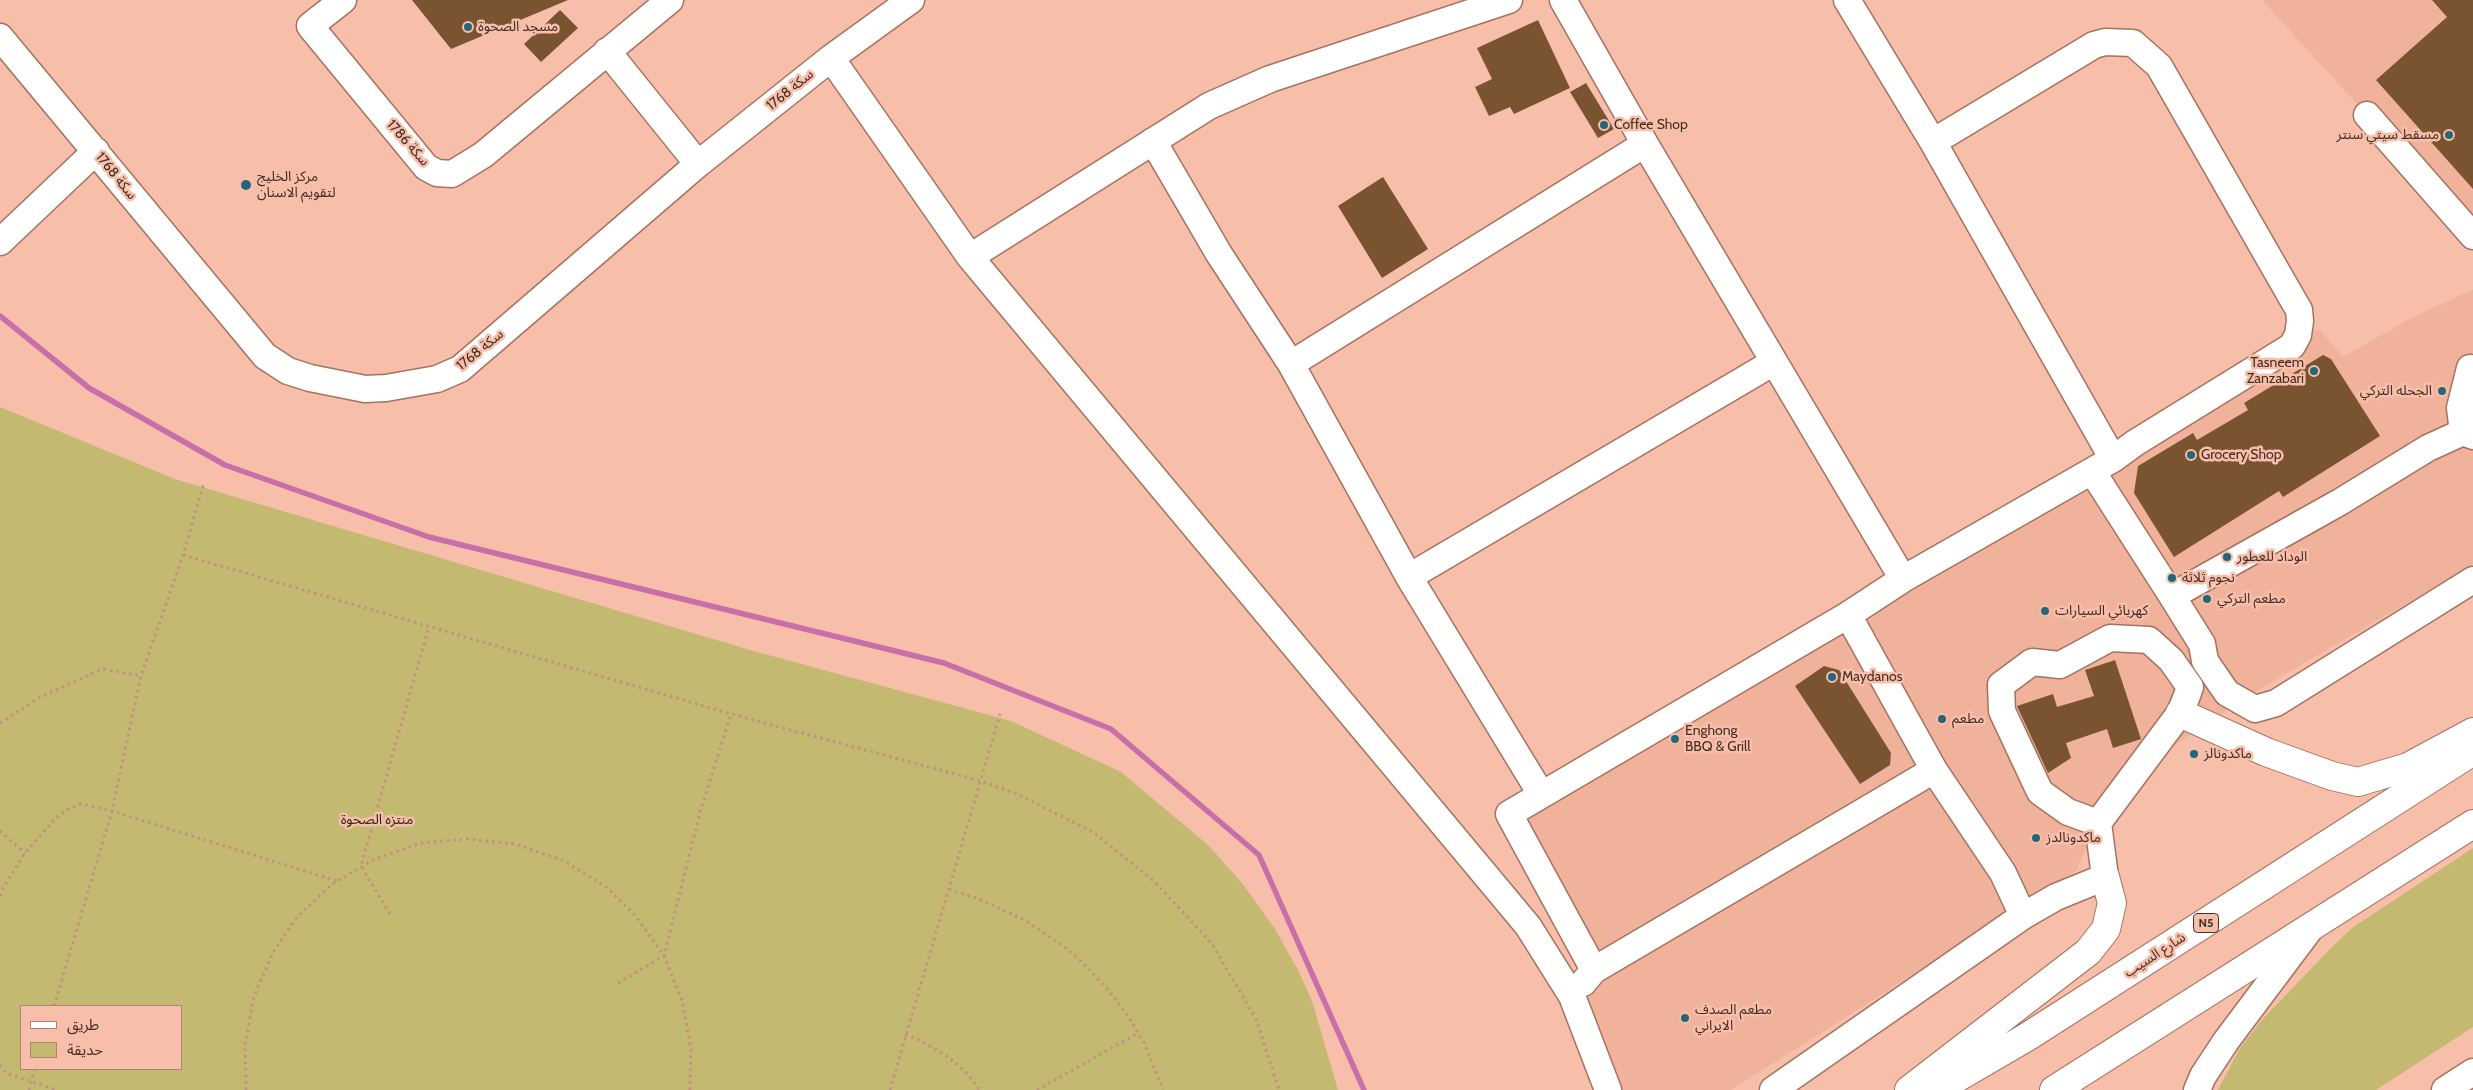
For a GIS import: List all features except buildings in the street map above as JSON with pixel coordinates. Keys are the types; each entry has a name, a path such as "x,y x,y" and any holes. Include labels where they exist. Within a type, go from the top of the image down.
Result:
{"highway":[{"path":"2180,713 2266,752 2332,776 2358,782 2408,767 2473,732"},
{"name":"شارع السيب","path":"1936,1090 2027,1037 2473,751"},
{"path":"2054,1090 2473,824"},
{"path":"1909,1090 2088,952 2106,929 2112,903 2105,877"}],"street":[{"name":"سكة 1786","path":"342,0 310,26 415,155 426,166 437,173 452,174 483,155 670,0"},
{"name":"سكة 1768","path":"0,37 265,356 288,371 303,376 365,389 409,386 437,379 460,369 698,164 831,58 911,0"},
{"path":"970,257 1209,106 1270,79 1510,0"},
{"path":"1563,0 1645,144 1903,579"},
{"path":"1847,0 1932,142 2172,596 2202,644 2205,661 2227,693 2255,708 2276,703 2473,580"},
{"path":"1594,970 1509,814 1848,615 1903,579 2102,465 2292,346 2298,335 2299,310 2288,289 2160,66 2133,43 2105,42 2094,45 1932,142"},
{"path":"607,51 698,164"},
{"path":"831,58 970,257 1528,926 1572,996 1608,1090"},
{"path":"2367,116 2473,236"},
{"path":"1153,141 1219,254 1291,364 1409,577 1541,794"},
{"path":"1291,364 1645,144"},
{"path":"0,242 96,151"},
{"path":"1409,577 1774,362"},
{"path":"2172,596 2340,502 2428,448 2468,434 2460,408 2470,368"},
{"path":"1848,615 1934,770 2003,874 2023,916"},
{"path":"2098,823 2068,812 2040,792 2002,710 2001,686 2032,662 2060,665 2110,638 2149,640 2171,660 2190,687"},
{"path":"1773,1090 2023,916 2056,897 2105,877 2098,823 2180,713 2190,687 2205,661"},
{"path":"1572,996 1594,970 1934,770"},
{"path":"2197,1090 2203,1076 2226,1041 2314,924"},
{"path":"2445,1090 2473,1072"}],"path":[{"path":"54,1005 112,811 141,676 183,556 204,483"},
{"path":"183,556 731,714 981,781 1017,794 1093,832 1155,882 1212,944 1256,1019 1279,1090"},
{"path":"390,914 361,866 429,626"},
{"path":"0,723 39,698 102,669 141,676"},
{"path":"618,983 664,956 701,809 731,714"},
{"path":"890,1090 1000,714"},
{"path":"0,896 2,886 25,852 56,818 70,808 81,804 112,811 337,881"},
{"path":"0,831 25,852"},
{"path":"246,1090 244,1060 247,1026 262,973 280,940 297,917 337,881 361,866 398,850 450,839 501,841 537,850 580,869 614,894 645,927 664,956 679,989 688,1024 691,1054 690,1090"},
{"path":"949,889 1010,912 1062,945 1100,980 1122,1008 1138,1033 1163,1090"},
{"path":"1038,1090 1138,1033"},
{"path":"905,1034 947,1056 964,1071 980,1090"},
{"path":"0,1065 6,1073 31,1083 57,1090"},
{"path":"29,1090 36,1070"}],"shaded area":[{"path":"2262,0 2473,0 2473,236 2367,115"},
{"path":"2473,289 2473,564 2255,692 2185,738 2111,792 2076,871 1731,1090 1611,1090 1572,996 1594,970 1509,814 2113,459 2319,329 2343,357 2406,321"}],"green space":[{"name":"منتزه الصحوة","path":"0,407 175,479 750,650 1011,721 1121,772 1208,845 1242,883 1275,929 1299,972 1312,1001 1338,1090 0,1090"},
{"path":"2473,848 2473,1027 2376,1090 2218,1090 2240,1048 2262,1020 2352,928"}],"waterway":[{"path":"0,316 89,388 225,465 429,537 944,663 1111,729 1259,855 1364,1090"}],"place":[{"name":"مسجد الصحوة","path":"468,27"},
{"name":"Coffee Shop","path":"1604,125"},
{"name":"مسقط سيتي سنتر","path":"2449,135"},
{"name":"مركز الخليج لتقويم الاسنان","path":"246,185"},
{"name":"Tasneem Zanzabari","path":"2314,371"},
{"name":"الجحله التركي","path":"2442,391"},
{"name":"Grocery Shop","path":"2191,455"},
{"name":"الوداد للعطور","path":"2227,557"},
{"name":"نجوم ثلاثة","path":"2172,578"},
{"name":"مطعم التركي","path":"2207,599"},
{"name":"كهربائي السيارات","path":"2045,611"},
{"name":"Maydanos","path":"1832,677"},
{"name":"مطعم","path":"1942,719"},
{"name":"Enghong BBQ & Grill","path":"1675,739"},
{"name":"ماكدونالز","path":"2194,754"},
{"name":"ماكدونالدز","path":"2036,838"},
{"name":"مطعم الصدف الايراني","path":"1685,1018"}]}
